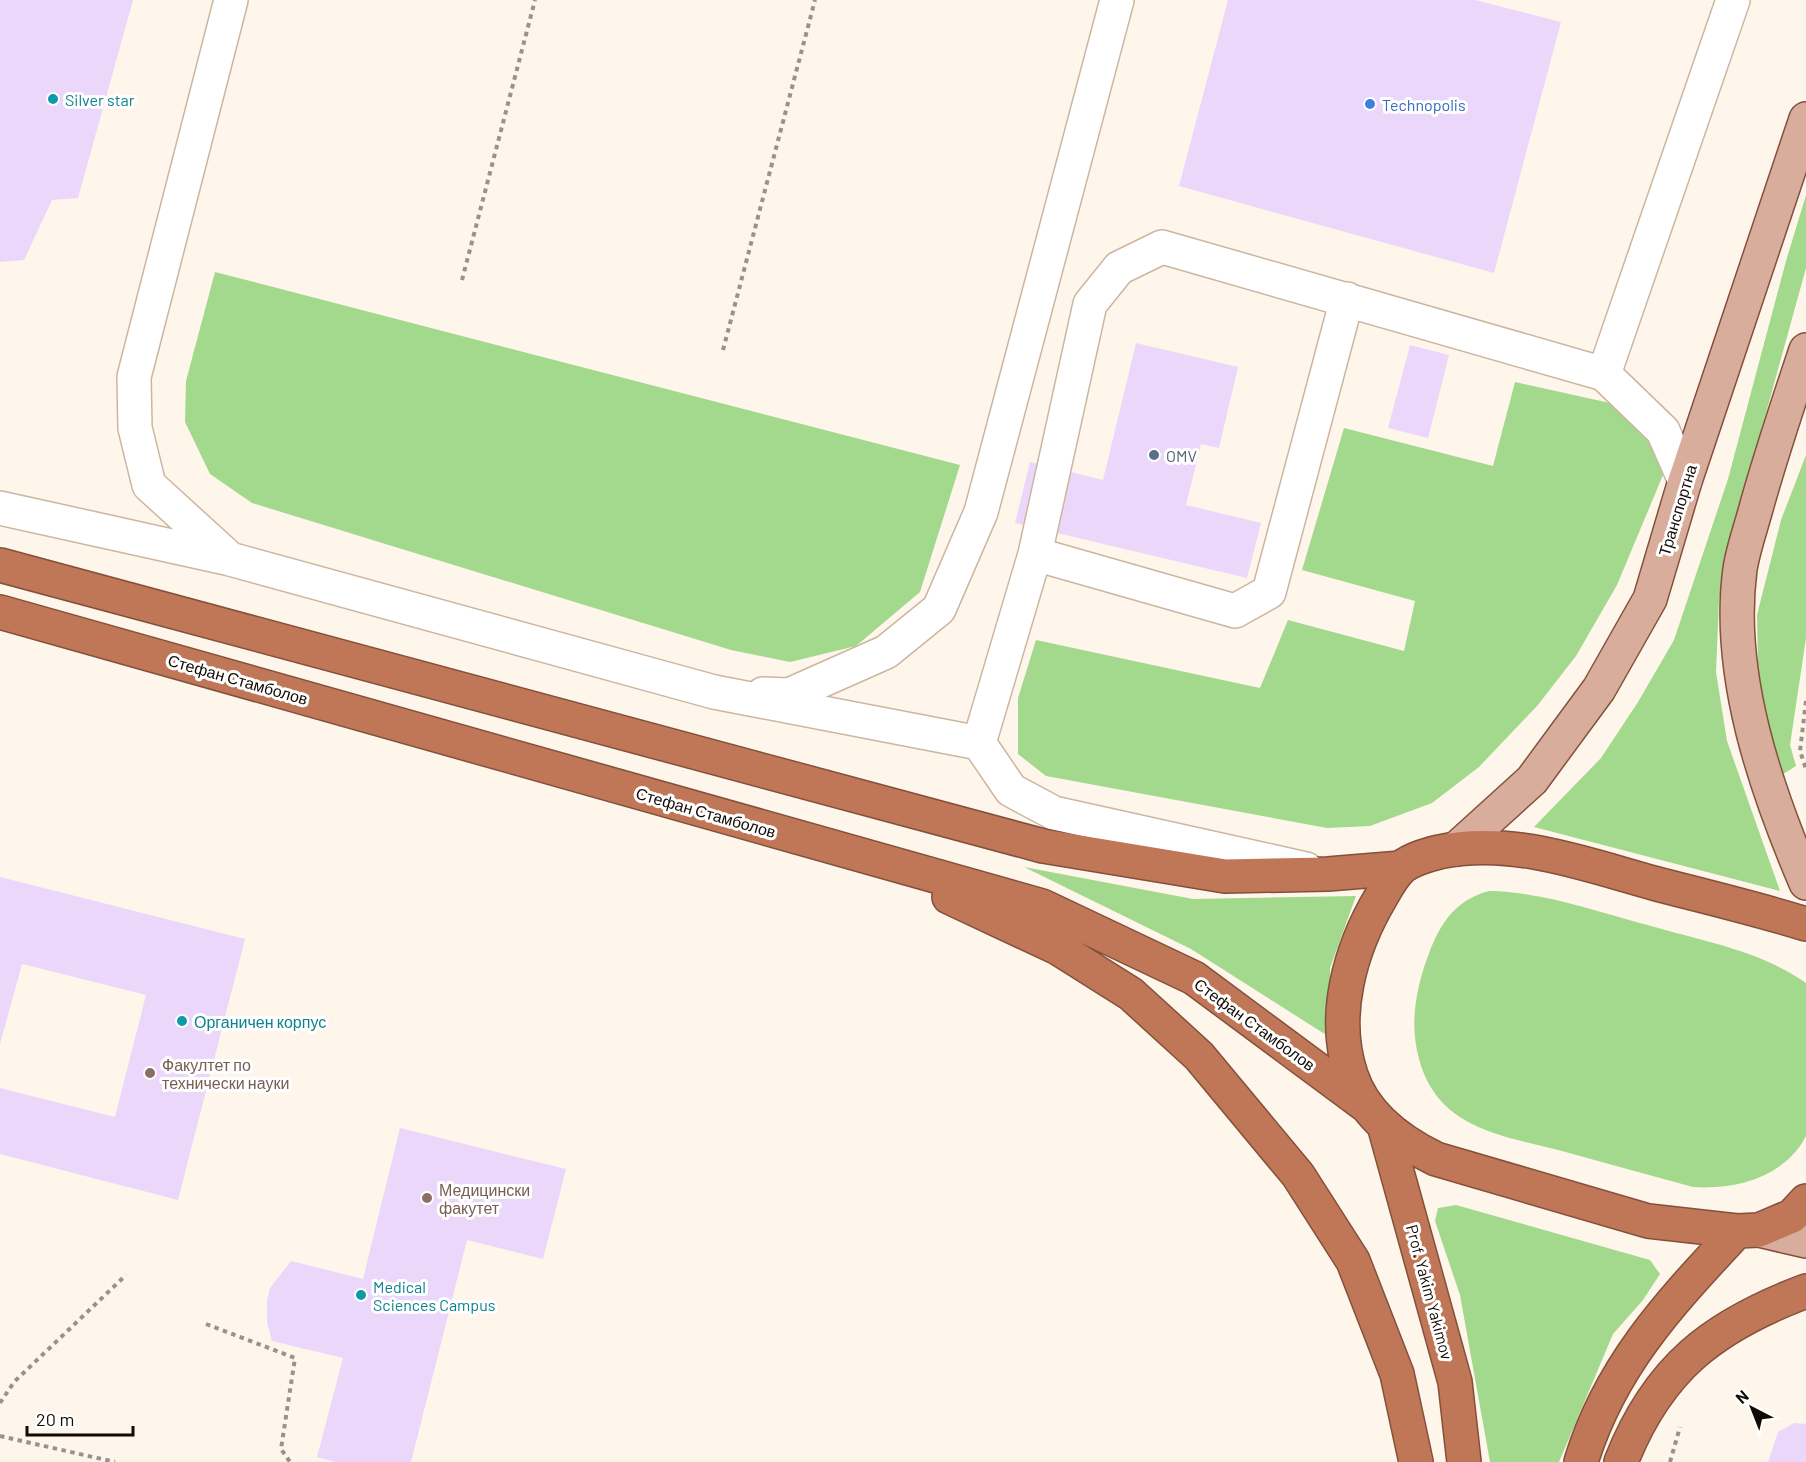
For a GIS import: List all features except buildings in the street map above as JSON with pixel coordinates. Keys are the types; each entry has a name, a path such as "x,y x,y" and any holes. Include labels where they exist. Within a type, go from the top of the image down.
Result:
{"highway":[{"path":"0,565 1043,846 1225,876 1328,874 1401,868 1420,857 1482,846 1552,856 1806,924"},
{"name":"Стефан Стамболов","path":"0,612 1042,906 1194,978 1376,1116 1411,1147 1436,1159 1506,1182 1648,1221 1748,1231"},
{"path":"857,855 1058,948 1131,994 1199,1056 1298,1175 1353,1261 1397,1374 1416,1462"},
{"path":"1376,1116 1351,1076 1342,1021 1347,983 1356,946 1371,914 1401,868"},
{"name":"Prof. Yakim Yakimov","path":"1376,1116 1455,1382 1464,1462"},
{"path":"1581,1462 1590,1433 1607,1394 1648,1329 1748,1231 1792,1216 1806,1201"},
{"path":"1622,1462 1634,1428 1669,1375 1706,1342 1746,1316 1806,1291"}],"main road":[{"name":"Транспортна","path":"1456,849 1532,780 1599,690 1650,599 1685,481 1806,119"},
{"path":"1806,350 1767,468 1740,567 1736,612 1737,652 1745,702 1789,843 1806,883"},
{"path":"1748,1231 1806,1241"}],"lane":[{"path":"230,559 149,485 135,428 134,377 231,0"},
{"path":"714,692 789,695 886,652 939,609 981,512 1117,0"},
{"path":"1604,374 1733,0"},
{"path":"979,743 1035,554 1090,304 1119,268 1162,247 1604,374 1662,431 1685,481"},
{"path":"1035,554 1235,611 1269,592 1347,299"},
{"path":"0,508 230,559 714,692 979,743 1011,790 1054,813 1328,874"}],"path":[{"path":"462,280 536,0"},
{"path":"723,350 815,0"},
{"path":"1806,701 1800,751 1806,769"},
{"path":"0,1403 14,1382 126,1275"},
{"path":"206,1324 295,1358 281,1449 290,1462"},
{"path":"0,1436 115,1462"}],"green space":[{"path":"1806,195 1806,268 1745,489 1719,600 1716,672 1727,741 1780,891 1534,827 1601,758 1638,702 1674,640 1728,479 1786,261"},
{"path":"215,272 960,465 920,592 856,646 790,662 731,650 252,503 210,474 185,422 186,381"},
{"path":"1515,382 1610,403 1639,415 1668,463 1617,585 1576,656 1537,706 1479,767 1432,803 1370,826 1327,828 1046,776 1018,754 1018,698 1036,640 1260,688 1288,620 1404,651 1415,601 1302,570 1344,428 1493,466"},
{"path":"1806,455 1806,638 1790,745 1796,766 1780,776 1765,719 1758,664 1757,615 1781,520"},
{"path":"1024,867 1193,899 1356,896 1330,968 1331,1038 1191,949"},
{"path":"1489,891 1550,899 1711,942 1770,963 1806,983 1806,1136 1797,1150 1786,1162 1758,1178 1726,1186 1693,1187 1517,1140 1475,1125 1457,1115 1441,1101 1428,1082 1419,1059 1414,1027 1415,1006 1427,960 1444,922 1462,903"},
{"path":"1456,1205 1650,1260 1660,1274 1643,1300 1613,1334 1559,1462 1490,1462 1460,1295 1435,1221 1438,1208"}],"place":[{"name":"Silver star","path":"53,99"},
{"name":"Technopolis","path":"1370,104"},
{"name":"OMV","path":"1154,455"},
{"name":"Органичен корпус","path":"182,1021"},
{"name":"Факултет по технически науки","path":"150,1073"},
{"name":"Медицински факутет","path":"427,1198"},
{"name":"Medical Sciences Campus","path":"361,1295"}]}
